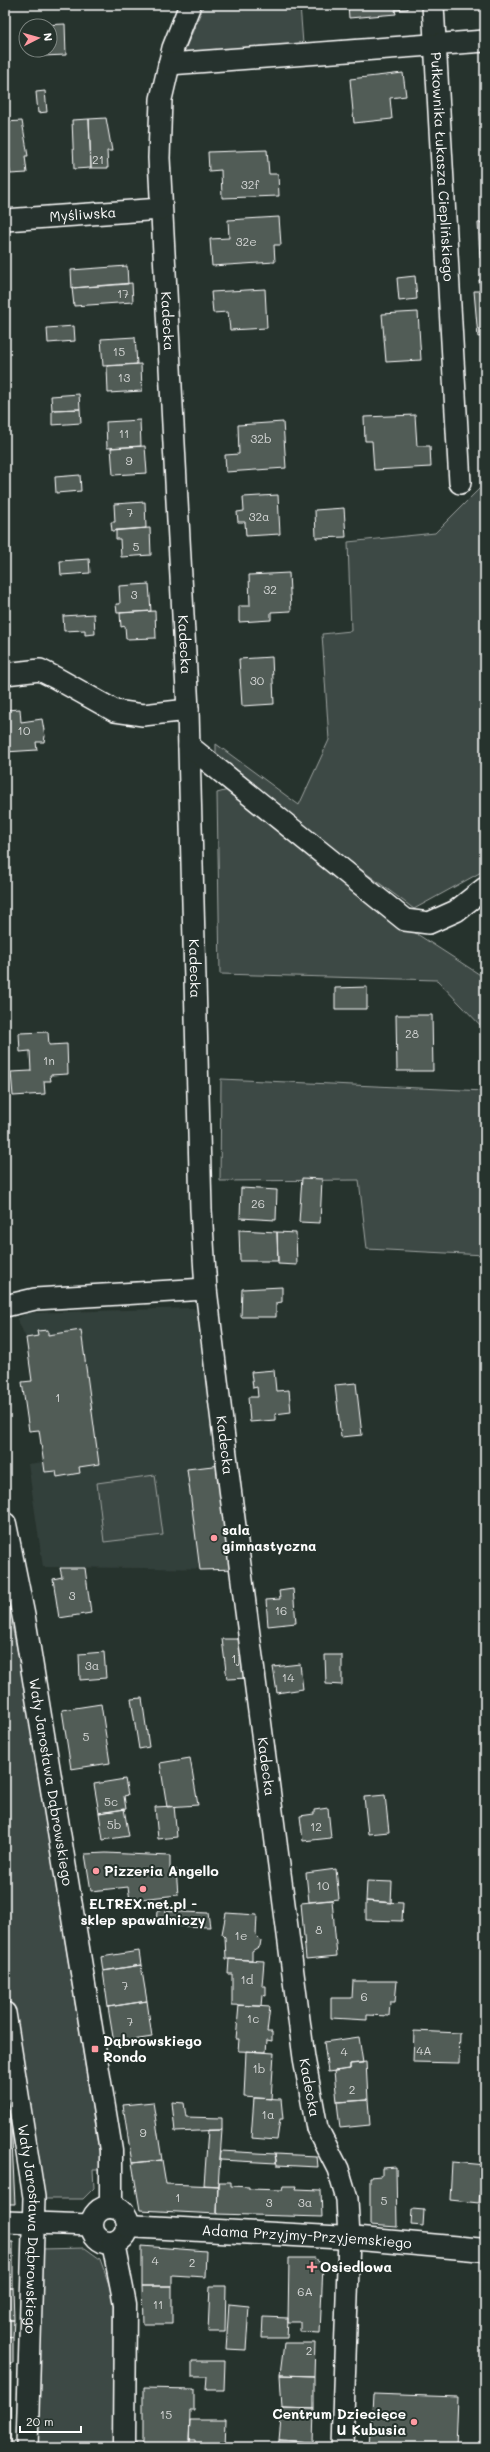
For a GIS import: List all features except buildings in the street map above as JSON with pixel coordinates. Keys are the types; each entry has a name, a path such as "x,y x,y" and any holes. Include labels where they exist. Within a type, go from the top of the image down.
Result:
{"street":[{"name":"Kadecka","path":"190,5 169,64 159,122 161,209 188,710 201,1210 206,1289 304,2058 317,2128 338,2169 347,2199 349,2238 342,2447"},
{"path":"433,5 436,46 485,41"},
{"name":"Pułkownika Łukasza Cieplińskiego","path":"169,64 436,46 460,482"},
{"name":"Myśliwska","path":"5,220 161,209"},
{"path":"5,674 40,670 115,712 143,714 188,710"},
{"path":"189,746 405,920 429,923 456,911 485,888"},
{"path":"5,1306 35,1299 206,1289"},
{"name":"Wały Jarosława Dąbrowskiego","path":"5,1524 25,1626 112,2150 111,2207"},
{"name":"Wały Jarosława Dąbrowskiego","path":"5,2014 8,2045 34,2197 35,2222 27,2447"},
{"path":"111,2207 124,2214 128,2226 126,2234 121,2240 113,2244 98,2240 93,2233 91,2225 96,2213 101,2209 111,2207"},
{"path":"5,2222 91,2225"},
{"name":"Adama Przyjmy-Przyjemskiego","path":"128,2226 349,2238 485,2250"},
{"path":"113,2244 125,2304 124,2447"}],"shaded area":[{"path":"204,5 300,5 303,44 184,52"},
{"path":"485,483 485,870 414,909 216,761 216,744 299,805 329,740 322,634 351,631 348,542 435,533"},
{"path":"232,789 403,925 485,978 485,1030 437,980 220,974 217,793"},
{"path":"221,1079 485,1091 485,1255 367,1249 359,1180 220,1181"},
{"path":"193,1308 204,1317 237,1569 43,1567 28,1464 43,1462 39,1430 29,1431 22,1382 32,1380 26,1338 17,1319 27,1313"},
{"path":"155,1475 163,1535 104,1542 97,1483"},
{"path":"5,1594 20,1663 102,2170 93,2170 94,2188 83,2199 40,2199 18,2043 5,1977"},
{"path":"85,2248 100,2259 113,2296 113,2447 35,2447 41,2249"}],"place":[{"name":"sala gimnastyczna","path":"214,1538"},
{"name":"Pizzeria Angello","path":"96,1871"},
{"name":"ELTREX.net.pl - sklep spawalniczy","path":"143,1889"},
{"name":"Dąbrowskiego Rondo","path":"95,2049"},
{"name":"Osiedlowa","path":"312,2267"},
{"name":"Centrum Dziecięce U Kubusia","path":"414,2422"}]}
